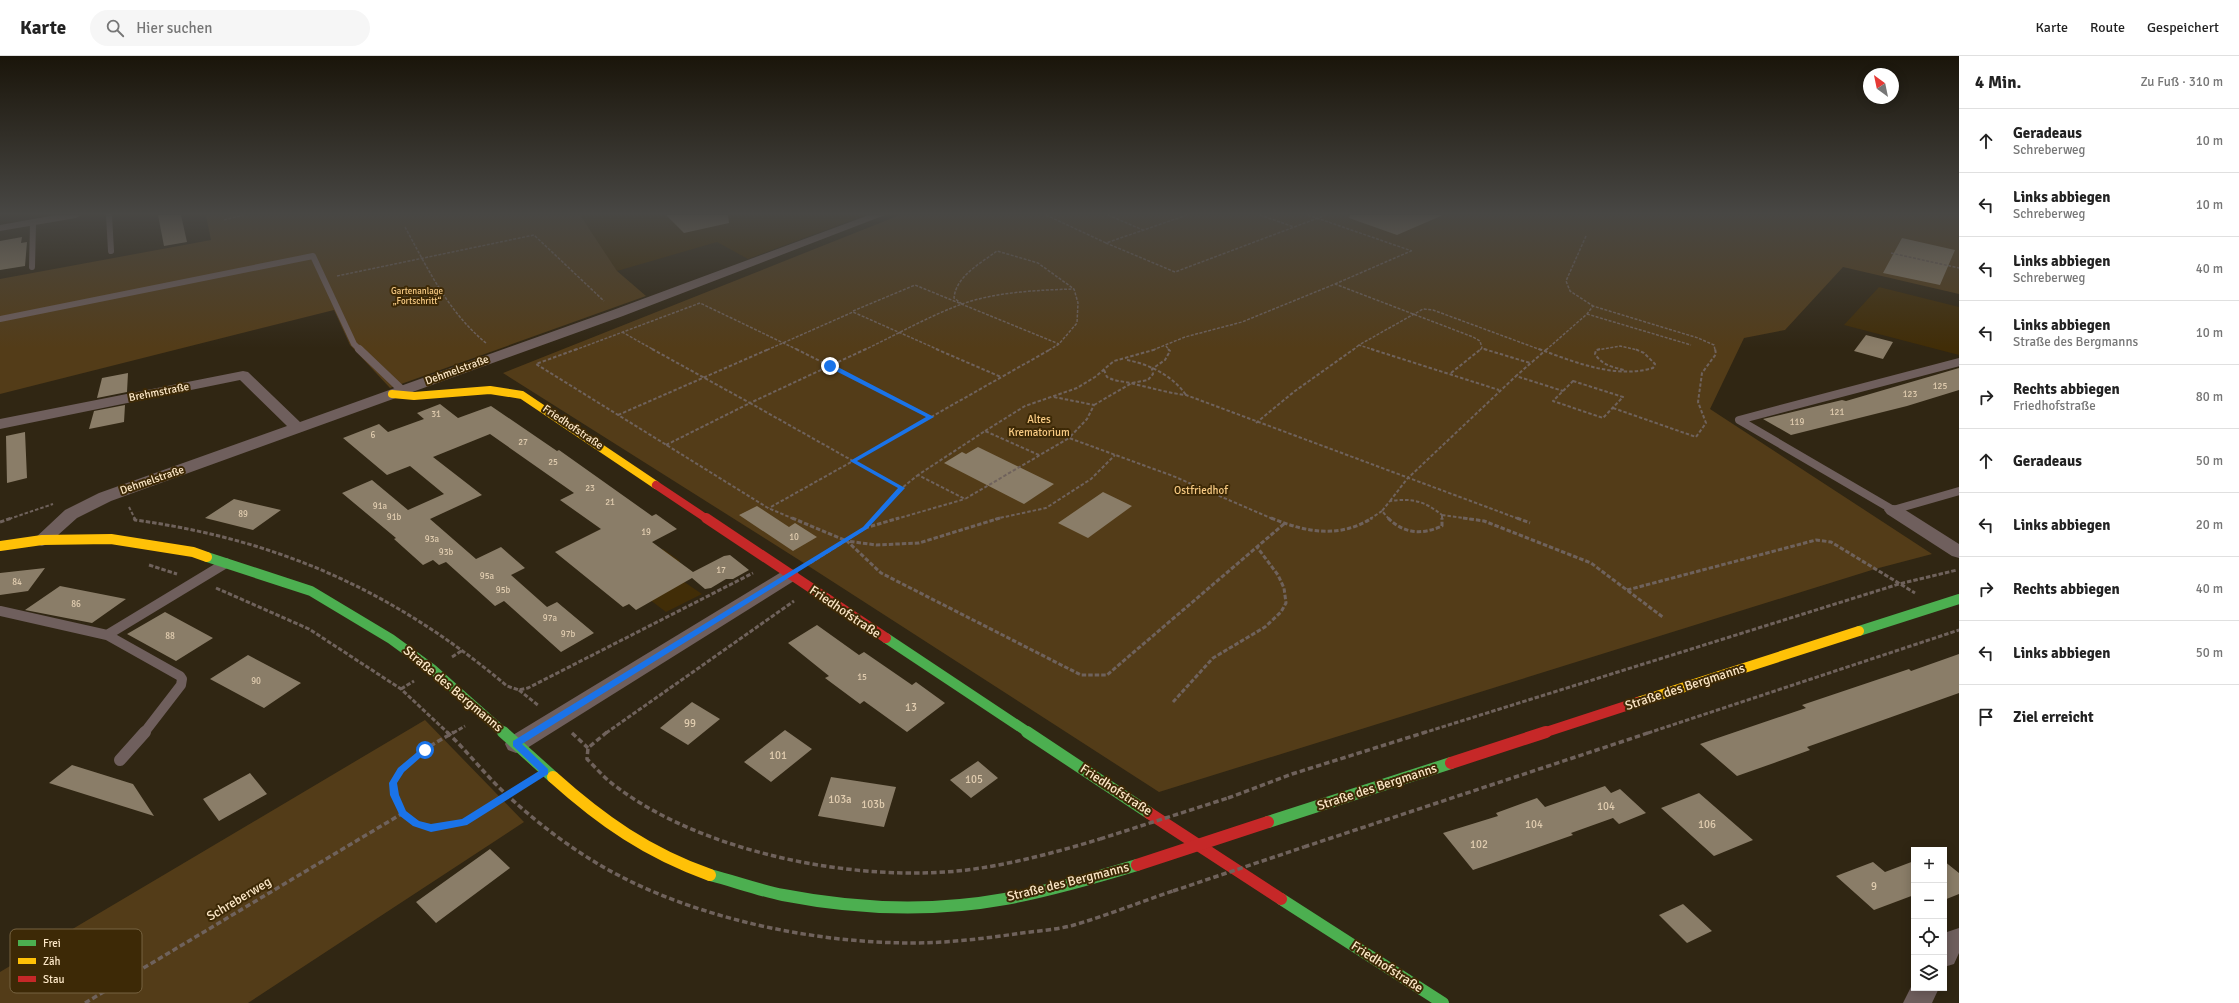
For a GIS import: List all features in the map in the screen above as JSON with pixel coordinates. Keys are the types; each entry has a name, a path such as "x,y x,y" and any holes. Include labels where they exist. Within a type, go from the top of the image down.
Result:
{"main road":[{"name":"Friedhofstraße","path":"397,392 409,396 492,390 509,391 522,395 773,562 811,589 1243,875 1443,1003"},
{"name":"Straße des Bergmanns","path":"0,546 42,540 111,539 193,552 312,591 391,639 432,669 587,808 616,830 655,853 708,874 782,895 853,904 921,906 988,902 1054,889 1137,865 1959,599"}],"street":[{"name":"Dehmelstraße","path":"42,540 71,514 92,502 618,313 762,259"},
{"name":"Brehmstraße","path":"0,424 243,375 298,428"},
{"path":"1893,510 1959,552"},
{"path":"516,744 790,575"},
{"path":"1947,949 1950,943 1959,940"},
{"path":"1917,1003 1923,991"}],"lane":[{"path":"32,259 32,267"},
{"path":"0,319 297,259"},
{"path":"314,259 354,344 397,392"},
{"path":"1959,362 1738,420 1893,510 1959,491"},
{"path":"107,635 226,563"},
{"path":"0,611 107,635 180,676 182,679 181,686 159,716 120,760"}],"path":[{"path":"323,279 427,259"},
{"path":"560,259 618,313"},
{"path":"962,304 954,298 953,292 957,284 988,259"},
{"path":"768,508 1059,344 1077,323 1078,303 1074,289 1038,263 1024,259"},
{"path":"1146,259 1175,272 1209,259"},
{"path":"790,575 847,541 865,528 902,488 918,475 1025,406 1041,399 1054,397 1077,388 1104,370 1106,366 1114,362 1166,346 1185,338 1242,322 1393,259"},
{"path":"1576,259 1566,281 1570,291 1593,306 1698,338 1714,345 1716,354 1702,373 1698,402 1706,423 1696,437 1613,408"},
{"path":"1916,259 1959,268"},
{"path":"423,260 439,292 450,308 474,334 501,354"},
{"path":"1334,284 1473,337 1480,341 1482,348"},
{"path":"618,415 915,285 1059,344"},
{"path":"666,445 899,332 962,304 1005,295 1044,290 1074,289"},
{"path":"931,417 782,342 700,303 536,364 768,508 847,541 876,545 919,543 995,519 1046,508 1091,479 1115,454"},
{"path":"1069,438 1188,481 1300,529 1325,532 1350,529 1368,522 1382,511 1407,478 1499,390 1587,314 1593,306"},
{"path":"1256,423 1295,391 1359,346 1423,309 1433,310 1544,351 1601,369 1639,372 1653,368 1656,364 1653,358 1628,347 1613,345 1596,350 1595,354 1599,360 1624,370"},
{"path":"853,312 1001,377"},
{"path":"1587,314 1691,344"},
{"path":"622,332 902,488"},
{"path":"1152,369 1166,361 1170,351 1166,346"},
{"path":"1359,346 1451,373 1499,390"},
{"path":"1482,348 1530,363"},
{"path":"1451,373 1482,348"},
{"path":"1124,360 1143,363 1173,380 1182,388 1186,395"},
{"path":"865,528 965,499 1069,438 1087,419 1094,405 1132,384 1148,380 1153,374 1152,369"},
{"path":"1104,370 1108,377 1115,381 1167,393 1186,395 1256,423 1530,523"},
{"path":"1516,376 1563,391"},
{"path":"1573,381 1623,397 1613,408 1603,418 1553,401 1573,381"},
{"path":"1054,397 1094,405"},
{"path":"985,431 1038,455"},
{"path":"918,475 965,499"},
{"path":"1390,501 1408,499 1428,504 1442,515 1484,521 1591,563 1664,618"},
{"path":"1382,511 1390,523 1408,531 1429,533 1442,526 1442,515"},
{"path":"847,541 881,573 1080,675 1107,675 1285,523"},
{"path":"1626,590 1816,540 1831,542 1936,606"},
{"path":"1173,702 1207,665 1225,650 1268,625 1280,614 1286,594 1280,580 1257,547"},
{"path":"463,650 507,686 519,690 528,688 773,562"},
{"path":"811,589 599,738 588,748 587,759 618,789 661,815 707,837 761,854 839,869 918,873 978,869 1048,854 1100,839 1228,798 1292,774 1899,584 1959,569"},
{"path":"1173,891 1959,630"},
{"path":"441,741 414,758 401,770 393,783 394,795 403,813 416,823 431,828 464,822 545,771"},
{"name":"Schreberweg","path":"142,969 403,813"},
{"name":"Schreberweg","path":"85,1003 102,993"}],"shaded area":[{"path":"609,259 658,259 617,271"},
{"path":"1879,287 1959,307 1959,355 1844,325"},
{"path":"663,549 680,561 671,573 702,594 666,612 616,574"}],"green space":[{"name":"Gartenanlage „Fortschritt“","path":"107,259 609,259 617,271 646,296 390,388 350,345 334,310 0,394 0,279"},
{"name":"Ostfriedhof","path":"789,259 1959,259 1959,294 1843,267 1785,330 1744,338 1710,409 1932,554 1875,569 1159,792 796,558 503,373"},
{"path":"425,720 524,822 248,1003 0,1003 0,972 10,966 10,993 142,993 142,929 73,929"}],"building":[{"path":"0,259 26,259 25,266 0,270"},
{"path":"1890,259 1951,259 1940,285 1883,273"},
{"path":"1866,335 1893,342 1883,359 1854,351"},
{"path":"1959,368 1959,390 1907,406 1791,435 1763,419 1842,400 1846,401"},
{"path":"128,373 127,392 97,398 102,378"},
{"path":"440,404 458,418 491,406 557,451 559,450 652,516 656,514 677,529 652,542 693,572 724,556 730,555 749,570 733,579 726,579 711,588 705,589 692,578 636,610 629,604 623,607 555,552 601,529 560,500 574,493 490,434 433,457 482,495 430,519 476,559 501,547 525,568 511,575 547,607 557,602 594,633 561,652 504,601 495,606 446,562 439,565 433,560 423,565 394,539 396,538 342,493 372,480 408,510 444,494 410,466 387,475 343,438 379,424 388,432 424,419 417,413"},
{"path":"125,405 124,422 89,429 94,411"},
{"path":"25,432 27,478 7,483 6,436"},
{"path":"978,447 1054,484 1024,504 944,463 962,452 966,454"},
{"path":"1103,492 1132,506 1088,538 1058,523"},
{"path":"234,499 281,510 253,530 205,518"},
{"path":"757,506 789,527 795,523 817,537 793,551 739,515"},
{"path":"45,568 28,591 0,595 0,573"},
{"path":"60,586 126,599 92,623 25,610"},
{"path":"165,612 213,638 176,661 127,634"},
{"path":"817,625 859,655 864,652 912,685 916,682 945,703 907,732 864,701 860,704 825,678 829,676 788,643"},
{"path":"1959,654 1959,693 1807,747 1810,750 1737,776 1700,744 1806,708 1802,705 1909,669 1911,671"},
{"path":"248,655 301,683 264,708 210,679"},
{"path":"692,702 720,719 688,745 660,728"},
{"path":"785,730 812,749 771,782 744,762"},
{"path":"978,761 998,778 971,798 950,780"},
{"path":"72,765 133,784 154,816 49,783"},
{"path":"250,773 267,794 219,821 203,799"},
{"path":"831,777 896,787 884,827 818,816"},
{"path":"1605,786 1611,793 1620,789 1646,813 1619,824 1613,818 1571,833 1573,835 1473,870 1443,833 1498,816 1496,813 1537,798 1545,807"},
{"path":"1699,793 1753,840 1714,856 1661,808"},
{"path":"490,849 510,868 436,923 416,902"},
{"path":"1873,862 1885,872 1911,862 1911,896 1874,910 1836,876"},
{"path":"1947,863 1959,873 1959,894 1947,899"},
{"path":"1683,904 1712,931 1687,943 1659,915"}],"traffic: fast":[{"path":"207,557 311,591 391,639 432,669 553,777"},
{"path":"1859,631 1959,599"},
{"path":"886,638 1149,813"},
{"path":"1268,822 1451,763"},
{"path":"710,875 774,893 807,899 858,905 911,907 962,905 1006,899 1063,886 1137,865"},
{"path":"1281,899 1443,1003"}],"traffic: slow":[{"path":"392,394 414,396 490,390 522,395 656,485"},
{"path":"0,546 42,540 111,539 193,552 207,557"},
{"path":"1638,702 1859,631"},
{"path":"553,777 607,822 645,847 687,867 710,875"}],"traffic: jam":[{"path":"656,485 886,638"},
{"path":"1451,763 1638,702"},
{"path":"1149,813 1281,899"},
{"path":"1137,865 1268,822"}],"route":[{"path":"425,750 401,770 393,783 394,795 403,813 416,823 431,828 464,822 545,771 516,744 847,541 865,528 902,488 853,461 931,417 830,366"}],"park label":[{"name":"Altes Krematorium","path":"1039,425"}]}
